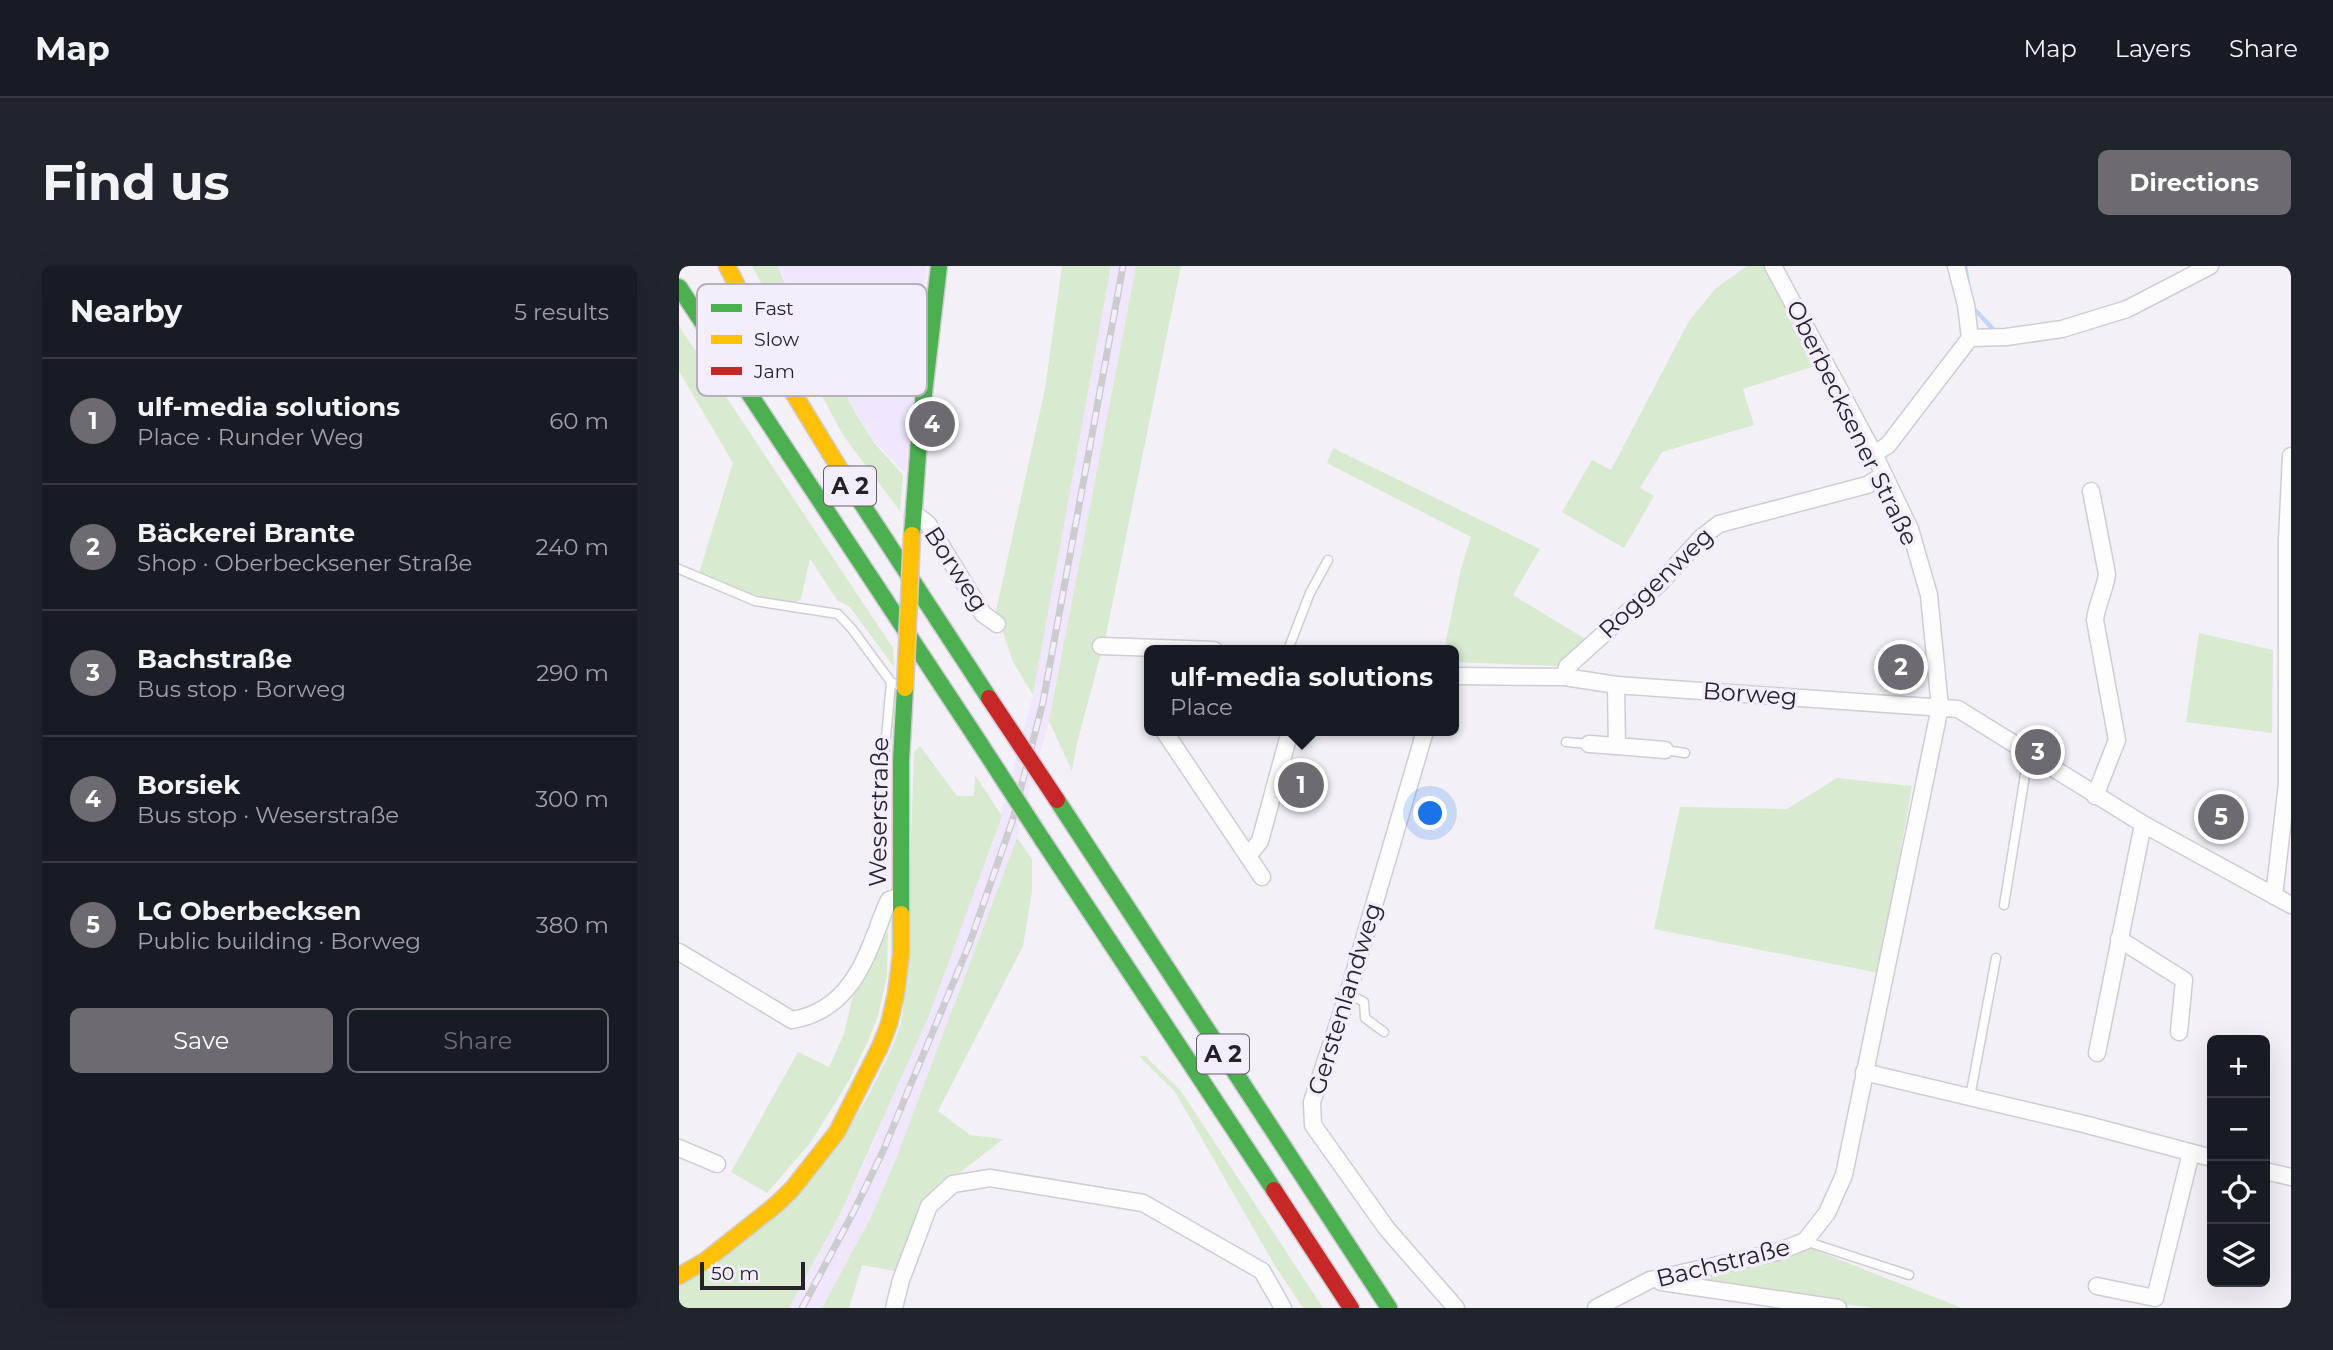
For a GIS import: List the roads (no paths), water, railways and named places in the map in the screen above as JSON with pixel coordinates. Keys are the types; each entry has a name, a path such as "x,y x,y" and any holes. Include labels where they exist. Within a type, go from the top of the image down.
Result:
{"main road":[{"name":"A 2","path":"727,266 736,284"},
{"name":"Weserstraße","path":"927,368 939,266"},
{"name":"A 2","path":"679,287 697,314"},
{"name":"A 2","path":"751,396 1351,1308"},
{"name":"A 2","path":"795,396 823,445 1389,1308"},
{"name":"Weserstraße","path":"679,1276 705,1261 777,1205 793,1188 837,1132 889,1024 901,954 901,761 898,685 924,396"}],"street":[{"name":"Oberbecksener Straße","path":"1773,266 1874,454 1910,529 1929,595 1940,707"},
{"path":"1874,454 1888,445 1971,338 1956,266"},
{"path":"1971,338 2006,337 2063,329 2126,309 2210,266"},
{"path":"2274,896 2287,785 2291,457"},
{"name":"Roggenweg","path":"1565,677 1567,667 1659,584 1702,537 1719,524 1867,485 1884,475"},
{"path":"2091,491 2107,574 2097,604 2095,620 2117,740 2095,796"},
{"name":"Borweg","path":"913,516 928,524 983,614 997,624"},
{"path":"1101,646 1144,648"},
{"name":"Borweg","path":"1459,676 1565,677 1616,685 1958,709 2095,796 2291,905"},
{"path":"1616,685 1617,746"},
{"name":"Bachstraße","path":"1596,1308 1650,1280 1777,1252 1805,1241 1827,1213 1844,1175 1940,707"},
{"path":"1167,736 1262,877"},
{"path":"1248,856 1260,841 1289,736"},
{"name":"Gerstenlandweg","path":"1424,736 1348,994 1312,1102 1313,1125 1387,1229 1456,1308"},
{"path":"1589,744 1665,750"},
{"path":"2097,1053 2143,824"},
{"path":"679,952 792,1020 800,1018 820,1012 837,1000 869,951 885,906 890,900 901,896"},
{"path":"2119,939 2184,980 2179,1032"},
{"path":"1864,1072 2207,1157"},
{"path":"679,1147 717,1164"},
{"path":"2098,1286 2155,1298 2191,1153"},
{"path":"2270,1172 2291,1177"},
{"path":"894,1308 901,1280 929,1206 953,1184 990,1178 1143,1203 1262,1271 1283,1308"},
{"path":"1650,1280 1838,1308"}],"lane":[{"path":"1290,645 1310,593 1328,559"},
{"path":"679,569 755,601 838,614 898,685 877,838"},
{"path":"1566,742 1589,744"},
{"path":"1665,750 1685,753"},
{"path":"2004,905 2025,775 2033,757"},
{"path":"1970,1097 1996,958"},
{"path":"1348,994 1364,1002 1365,1018 1384,1032"},
{"path":"1805,1241 1909,1275"}],"waterway":[{"path":"1965,266 1968,284"},
{"path":"1976,311 1995,331"}],"railway":[{"path":"802,1308 883,1151 969,945 1013,819 1043,702 1123,266"}],"place":[{"name":"Borsiek","path":"932,424"},
{"name":"Bäckerei Brante","path":"1901,667"},
{"name":"Bachstraße","path":"2038,752"},
{"name":"ulf-media solutions","path":"1301,785"},
{"name":"LG Oberbecksen","path":"2221,817"}]}
